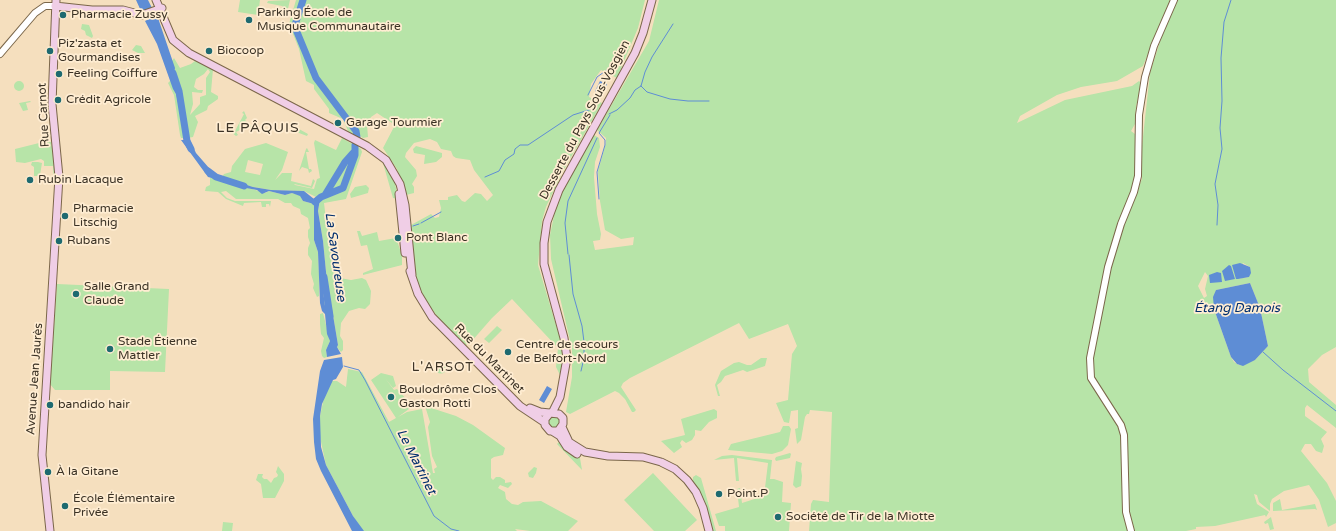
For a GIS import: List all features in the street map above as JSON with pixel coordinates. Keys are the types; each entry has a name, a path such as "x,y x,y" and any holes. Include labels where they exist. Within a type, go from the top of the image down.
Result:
{"main road":[{"path":"156,0 159,9"},
{"path":"159,0 159,9"},
{"name":"Desserte du Pays Sous-Vosgien","path":"551,413 560,397 567,358 564,338 544,264 546,222 558,190 635,53 645,28 652,0"},
{"path":"55,3 73,8"},
{"name":"Rue Carnot","path":"55,3 56,21 52,101 53,129 59,166 56,229"},
{"path":"56,21 61,9 123,10 142,15 159,9"},
{"name":"Rue du Martinet","path":"159,9 168,33 173,40 194,57 363,144 386,160 397,180 403,240 412,275 424,305 444,330 520,406 544,422"},
{"name":"Avenue Jean Jaurès","path":"50,531 42,455 56,229"},
{"path":"552,431 558,431 564,421 561,416 560,397"},
{"path":"516,401 538,412 557,413 561,416"},
{"path":"551,413 546,416 544,422 546,428 560,436 571,451 582,456 599,459 646,462 673,472 693,494 709,530"},
{"path":"562,426 569,442 581,451 608,456 643,457 661,462 676,469 696,492 703,508 709,530"}],"street":[{"path":"1131,531 1126,512 1124,435 1121,425 1095,387 1090,375 1090,358 1108,267 1121,224 1134,192 1138,176 1139,115 1145,77 1154,46 1174,0"},
{"path":"0,54 35,13 46,6 55,3"}],"green space":[{"path":"240,0 260,0 258,15 238,12"},
{"path":"290,0 287,13 284,12 285,8 282,6 267,3 268,1"},
{"path":"296,0 645,0 638,28 617,78 601,70 591,84 589,97 602,103 562,173 546,207 542,221 538,265 561,342 563,366 560,375 556,367 558,348 512,299 492,318 471,342 466,345 441,322 425,299 415,276 411,225 431,214 435,218 439,217 441,208 439,200 448,200 448,197 457,195 462,201 465,202 475,193 481,194 487,201 493,195 474,170 470,160 456,158 453,156 451,151 441,149 437,142 430,139 414,143 406,153 405,157 416,170 417,176 412,184 414,187 414,193 406,195 397,169 383,148 395,125 377,113 371,117 367,125 368,137 363,138 359,135 358,130 354,125 351,128 354,136 348,131 343,119 329,113 329,109 314,89 314,85 306,81 299,49 289,24"},
{"path":"659,0 1170,0 1143,66 1117,81 1081,87 1057,95 1020,116 1017,123 1065,100 1132,86 1139,81 1141,83 1136,107 1135,124 1131,131 1135,134 1136,176 1122,227 1142,179 1140,164 1150,73 1163,32 1177,0 1336,0 1336,347 1322,355 1308,369 1309,382 1336,405 1336,428 1307,405 1305,408 1305,416 1327,432 1321,439 1324,446 1322,453 1316,451 1311,444 1305,444 1301,451 1327,483 1336,501 1336,523 1328,527 1319,500 1309,485 1284,491 1272,499 1270,511 1259,502 1257,495 1254,494 1257,504 1269,512 1266,517 1265,515 1215,526 1196,527 1196,529 1186,531 809,531 811,504 813,500 829,502 832,412 810,410 809,414 805,417 801,440 797,444 795,429 798,428 798,410 791,411 789,423 784,422 776,403 788,400 792,354 797,346 788,324 749,339 739,323 630,378 623,383 621,387 636,410 634,412 632,412 625,399 615,391 570,414 566,412 572,377 572,349 551,259 550,235 556,206 565,186 594,135 599,138 600,147 595,162 594,177 597,214 601,234 600,240 593,241 595,250 633,245 634,237 621,239 605,230 600,201 598,171 606,138 597,130 649,41","holes":["1243,263 1250,267 1249,277 1236,279","1205,272 1208,276 1205,289 1207,296 1204,298 1198,286","1250,283 1260,308 1268,346 1255,360 1239,365 1234,362 1231,357 1214,309 1216,290"]},
{"path":"82,24 89,25 93,36 92,38 86,35 85,31 81,29"},
{"path":"136,45 141,46 145,53 138,53 132,50"},
{"path":"174,58 180,68 195,61 213,69 211,92 218,96 218,99 208,106 207,110 195,116 198,122 193,137 188,138 188,132 184,130 186,138 181,138 180,135 174,95 168,83 171,80 180,111 180,93 175,86 176,80 172,61","holes":["208,69 210,72 206,78 206,95 200,97 200,104 190,115 193,104 192,92 202,93 203,90 198,90 194,87 196,79 204,74"]},
{"path":"17,81 21,81 24,86 21,91 17,91 14,88 14,84"},
{"path":"31,102 26,103 28,110 23,111 19,103"},
{"path":"244,111 247,118 245,120 251,126 253,124 256,126 256,128 253,130 252,127 240,130 236,132 238,135 236,136 231,132 233,130 235,131 244,114 242,113"},
{"path":"292,128 299,129 308,134 307,136 291,130"},
{"path":"342,138 361,149 362,152 346,199 324,203 327,228 330,235 328,239 337,251 340,262 340,278 351,280 362,278 366,280 371,291 370,304 365,309 359,308 349,311 341,323 340,336 343,341 343,350 341,352 337,347 338,345 332,309 325,306 323,290 327,282 318,211 320,199 304,191 271,190 236,184 265,193 269,191 285,195 292,193 300,195 303,201 314,204 314,240 318,252 319,275 319,296 317,297 313,288 314,284 311,274 312,261 308,255 310,243 308,230 310,228 308,218 301,214 300,209 293,206 291,203 285,203 278,199 236,199 226,191 221,192 227,198 235,201 271,201 270,207 269,204 266,204 266,207 262,207 261,202 244,203 243,206 226,199 218,192 205,191 206,187 210,185 210,178 217,175 222,177 224,174 231,172 232,166 245,149 266,143 288,152 282,170 275,180 282,173 292,173 291,181 311,186 313,179 315,181 312,188 294,184 295,185 314,189 317,179 320,178 314,143 315,140 336,150","holes":["248,160 263,164 260,175 245,172"]},
{"path":"51,142 55,165 54,182 53,166 44,166 44,161 41,159 25,163 16,162 15,149 39,143 41,146 42,143"},
{"path":"416,146 442,153 442,157 436,162 424,164 425,155 414,153 413,149"},
{"path":"307,148 309,152 306,152 309,169 312,171 309,173 308,169 302,167 299,171"},
{"path":"32,162 42,163 39,181 39,176 34,176 34,167 31,165"},
{"path":"383,163 395,183 398,199 393,198"},
{"path":"366,185 369,188 368,193 351,198 350,194 355,187"},
{"path":"357,231 360,231 362,236 377,232 379,241 396,238 402,255 402,265 363,275 363,273 373,269 367,245 361,246"},
{"name":"Stade Étienne Mattler","path":"57,284 169,289 165,372 110,371 110,390 55,390 50,384"},
{"path":"323,313 330,341 326,350 327,357 324,358 321,351 324,338 321,334 320,324 320,314"},
{"path":"497,326 502,330 489,343 484,339"},
{"path":"761,358 767,358 765,366 747,372 743,370 725,376 717,385 720,396 718,396 715,385 721,371 734,363 739,362 751,365"},
{"path":"439,363 443,363 445,364 445,372 439,373 436,370 436,366"},
{"path":"348,369 362,372 389,422 396,418 371,380 381,373 393,376 396,386 393,388 385,378 394,390 397,389 408,401 406,405 409,409 398,417 407,412 422,409 433,473 435,473 434,469 437,467 432,456 428,427 430,422 425,406 456,416 473,425 505,448 503,455 491,459 491,478 493,480 496,477 500,477 505,480 505,483 511,482 512,484 508,488 500,485 498,488 505,492 506,499 512,504 518,505 523,502 541,501 578,521 568,531 530,531 515,529 517,531 361,531 326,465 320,437 320,416 327,384 332,381 337,381 346,387"},
{"path":"714,409 717,411 717,418 709,422 701,431 695,430 695,435 692,440 686,443 682,440 680,443 682,447 674,453 661,441 685,435 681,419"},
{"path":"558,416 561,422 558,428 549,427 547,418"},
{"path":"783,426 789,426 791,429 788,445 782,451 772,454 728,450 731,444 780,432"},
{"path":"561,440 580,458 582,470 557,444"},
{"path":"790,453 790,458 776,461 775,459 776,457"},
{"path":"732,455 772,460 770,479 783,482 782,502 791,503 789,531 725,531 725,526 719,526 715,514 739,507 737,489 740,488 742,503 764,496 768,463 737,458 739,481 736,481 734,458 714,460 722,456"},
{"path":"796,461 802,463 802,476 801,486 796,488 793,485"},
{"path":"278,466 284,474 284,481 275,498 263,498 261,484 256,480 258,474 263,474 262,477 271,483 278,475 276,472"},
{"path":"534,467 537,468 536,473 533,478 529,477 528,473"},
{"path":"653,473 697,520 685,531 654,531 624,500"},
{"path":"696,475 701,478 716,531 713,531 706,505 693,482 693,477"},
{"path":"1280,499 1282,510 1315,504 1317,510 1273,511 1273,503"},
{"path":"1271,517 1274,529 1270,530 1268,523 1265,524 1264,522"},
{"path":"223,522 233,523 232,531 222,531"}],"water":[{"path":"136,0 148,0 152,8 141,11"},
{"path":"157,15 175,68 175,86 180,93 183,107 183,110 180,111 176,94 157,44 145,21"},
{"path":"600,81 607,84 602,95 595,91"},
{"path":"181,140 190,140 196,153 216,176 212,178 208,177"},
{"path":"237,182 253,187 271,190 304,191 314,199 318,196 320,199 318,211 327,282 323,290 325,306 332,309 338,345 337,347 341,354 327,357 326,350 330,341 327,334 325,314 322,311 320,303 318,252 314,240 314,204 303,201 300,196 292,193 285,195 269,191 262,194 257,190 241,187 236,184"},
{"path":"1240,263 1250,267 1251,273 1249,277 1236,279 1232,265"},
{"path":"1229,265 1231,266 1235,279 1225,281 1222,271"},
{"path":"1217,272 1221,273 1222,282 1210,283 1209,275"},
{"name":"Étang Damois","path":"1250,283 1260,308 1268,346 1255,360 1243,366 1237,364 1231,357 1214,309 1213,297 1216,290"},
{"path":"342,357 343,367 336,379 333,380 322,404 320,416 321,447 326,465 353,516 364,531 352,531 316,459 313,419 320,371 324,360"},
{"path":"547,386 552,389 544,403 539,400"}],"waterway":[{"path":"303,0 295,25 297,32 316,78 356,131 357,137 355,155 343,188 321,197 315,202"},
{"path":"1217,225 1218,205 1215,184 1222,149 1220,128 1222,101 1221,58 1224,22 1231,0"},
{"path":"609,114 617,110 630,98 635,90 641,86 645,72 652,57 673,24"},
{"path":"588,95 597,77 614,65 619,54"},
{"name":"La Savoureuse","path":"173,73 179,91 187,141 191,149"},
{"path":"641,86 647,92 670,99 709,101"},
{"path":"485,177 499,171 505,160 514,154 515,149 520,145 528,145 573,115 595,108"},
{"path":"599,199 597,172 605,145 605,140 599,133 610,115"},
{"path":"568,254 565,223 568,201 597,138"},
{"path":"325,195 345,162 353,153"},
{"name":"La Savoureuse","path":"208,171 216,177 244,186"},
{"path":"421,223 441,212"},
{"path":"413,226 419,224"},
{"path":"569,255 573,294 582,326 584,342 584,358 581,371"},
{"name":"La Savoureuse","path":"324,277 330,316"},
{"path":"1263,352 1283,370 1336,411"},
{"name":"Le Martinet","path":"344,366 359,370 434,516 451,529 459,531"}],"place":[{"name":"Pharmacie Zussy","path":"63,15"},
{"name":"Parking École de Musique Communautaire","path":"249,20"},
{"name":"Piz'zasta et Gourmandises","path":"50,51"},
{"name":"Biocoop","path":"209,51"},
{"name":"Feeling Coiffure","path":"59,74"},
{"name":"Crédit Agricole","path":"58,100"},
{"name":"Garage Tourmier","path":"338,123"},
{"name":"Rubin Lacaque","path":"30,180"},
{"name":"Pharmacie Litschig","path":"65,216"},
{"name":"Pont Blanc","path":"398,238"},
{"name":"Rubans","path":"59,241"},
{"name":"Salle Grand Claude","path":"76,294"},
{"name":"Stade Étienne Mattler","path":"110,349"},
{"name":"Centre de secours de Belfort-Nord","path":"508,352"},
{"name":"Boulodrôme Clos Gaston Rotti","path":"391,397"},
{"name":"bandido hair","path":"50,405"},
{"name":"À la Gitane","path":"48,472"},
{"name":"Point.P","path":"719,494"},
{"name":"École Élémentaire Privée","path":"65,506"},
{"name":"Société de Tir de la Miotte","path":"778,517"}],"district":[{"name":"LE PÂQUIS","path":"258,128"},
{"name":"L'ARSOT","path":"443,368"}]}
